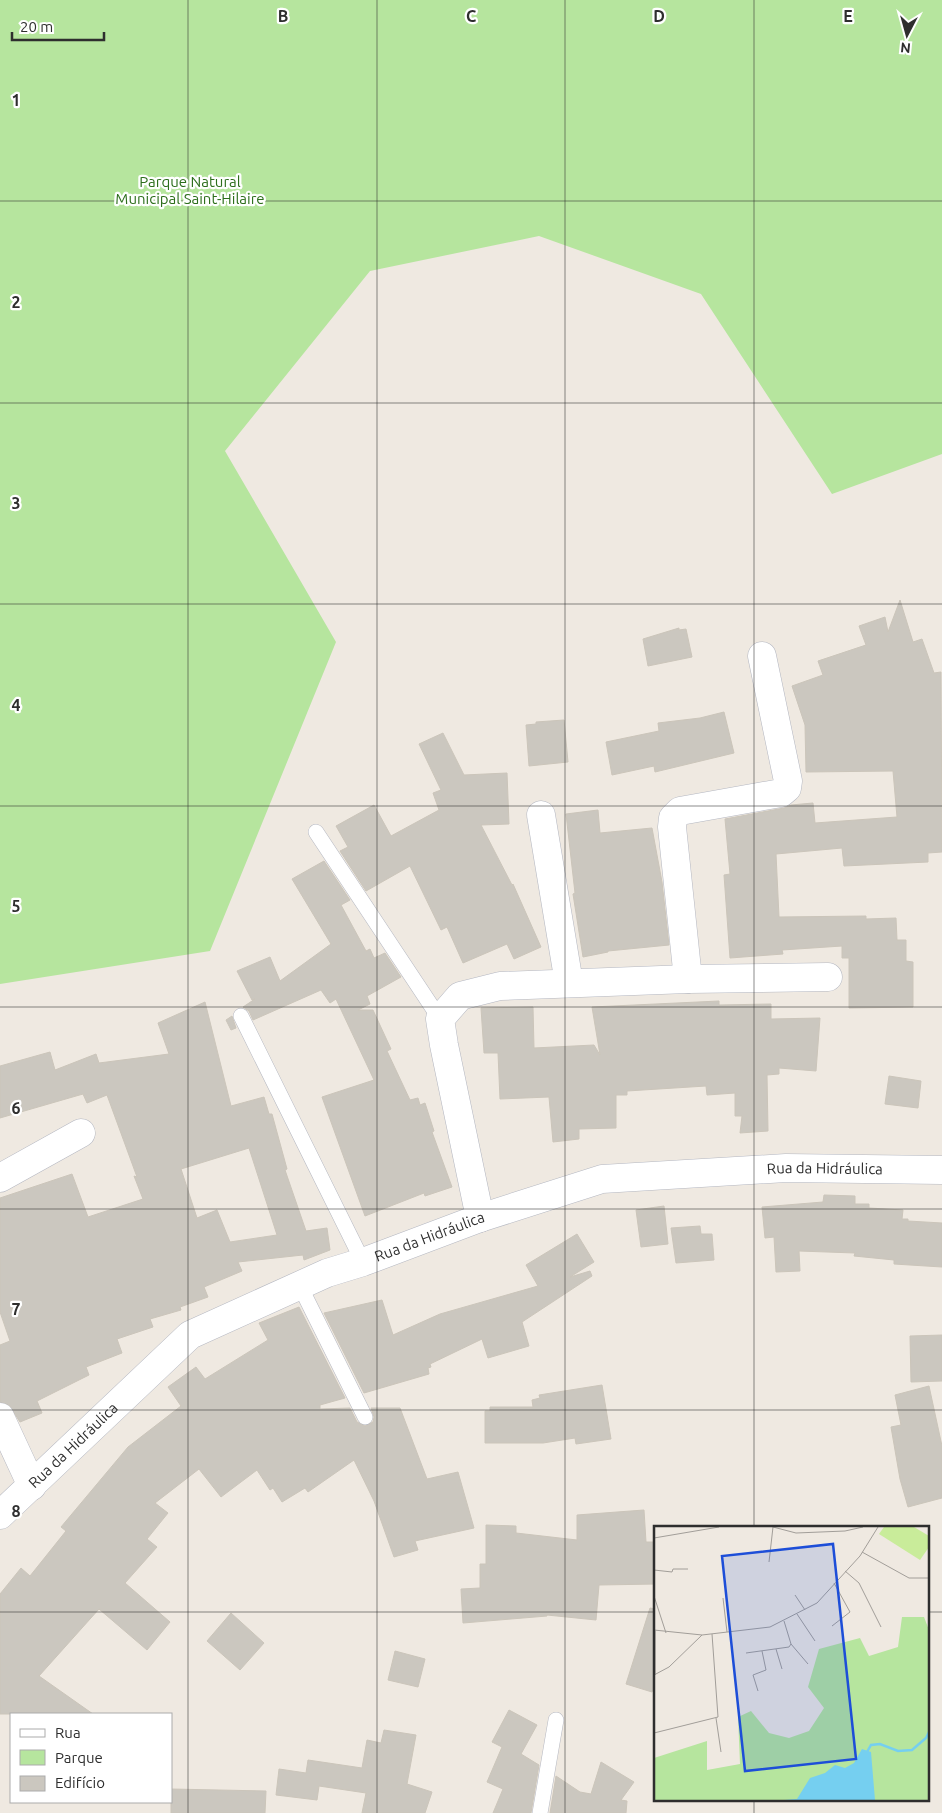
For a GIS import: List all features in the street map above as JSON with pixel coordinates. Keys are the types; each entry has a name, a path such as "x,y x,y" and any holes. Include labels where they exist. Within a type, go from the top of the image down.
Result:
{"street":[{"path":"688,979 672,827 673,818 680,811 781,793 787,788 788,781 762,656"},
{"path":"541,815 569,983"},
{"path":"480,1218 440,1019 460,996 500,986 688,979 828,977"},
{"path":"0,1178 81,1133"},
{"name":"Rua da Hidráulica","path":"0,1515 190,1335 298,1284 327,1273 363,1262 480,1218 602,1179 786,1168 942,1170"},
{"path":"0,1417 32,1486"}],"lane":[{"path":"316,832 440,1019"},
{"path":"241,1016 363,1262"},
{"path":"298,1284 365,1418"},
{"path":"540,1813 556,1720"}],"green space":[{"name":"Parque Natural Municipal Saint-Hilaire","path":"0,0 942,0 942,454 832,494 701,294 539,236 370,271 225,451 336,642 210,951 0,984"}],"building":[{"path":"900,600 913,642 922,639 934,673 941,672 942,852 928,853 928,862 844,866 842,848 776,854 779,917 866,916 866,919 896,918 897,940 906,940 906,961 913,962 913,1007 849,1008 849,958 842,958 842,946 782,950 783,954 730,958 724,875 730,874 725,819 791,805 813,803 815,823 897,817 893,771 806,772 805,725 792,686 823,675 818,661 866,645 859,626 885,617 888,632"},
{"path":"679,628 679,630 686,629 692,657 648,666 643,639"},
{"path":"724,712 734,753 655,772 654,766 612,775 606,742 659,731 658,723 700,718"},
{"path":"564,720 568,762 529,766 526,725 536,724 536,722"},
{"path":"443,733 464,775 507,773 509,824 481,825 513,884 541,947 514,959 507,944 463,963 447,927 441,930 410,866 366,891 340,851 348,847 336,826 374,805 391,836 439,810 433,793 441,790 419,744"},
{"path":"598,810 600,833 652,828 662,882 669,945 608,951 583,957 573,894 575,893 566,814"},
{"path":"324,861 350,900 341,905 366,951 370,949 374,958 385,953 401,977 367,996 370,1004 358,1010 373,1010 391,1049 387,1051 410,1100 418,1098 420,1105 425,1103 434,1131 432,1132 452,1187 425,1196 424,1193 365,1216 322,1097 374,1080 336,999 330,1003 321,990 253,1020 249,1011 243,1007 255,999 252,1000 237,971 270,957 280,981 331,944 292,879"},
{"path":"719,1001 719,1005 771,1004 771,1019 820,1018 816,1071 779,1068 779,1074 767,1075 768,1131 740,1133 742,1116 735,1116 735,1093 707,1095 706,1086 627,1091 627,1095 616,1095 616,1128 579,1129 579,1139 553,1142 549,1097 500,1099 498,1053 484,1053 481,1008 533,1007 534,1048 594,1045 600,1055 592,1007"},
{"path":"205,1002 231,1106 264,1097 269,1114 272,1114 287,1169 285,1170 306,1231 327,1228 330,1250 304,1260 303,1255 238,1262 242,1271 204,1287 208,1297 180,1307 181,1310 150,1319 153,1327 117,1339 122,1353 86,1367 89,1375 37,1401 42,1413 20,1422 9,1405 0,1402 0,1345 10,1341 0,1312 0,1198 72,1174 88,1217 143,1199 134,1176 137,1177 107,1095 87,1103 83,1094 0,1118 0,1066 50,1052 55,1070 96,1054 99,1063 169,1054 158,1023","holes":["249,1148 277,1235 230,1242 217,1210 197,1218 181,1169"]},
{"path":"232,1016 236,1028 231,1030 226,1020"},
{"path":"889,1076 921,1081 918,1108 885,1104"},
{"path":"824,1195 855,1196 855,1204 869,1204 869,1208 903,1210 902,1219 908,1219 908,1221 942,1223 942,1267 894,1264 894,1260 854,1256 855,1253 799,1251 800,1271 776,1272 774,1237 765,1238 762,1207 823,1202"},
{"path":"664,1206 668,1244 641,1247 636,1210"},
{"path":"700,1226 701,1234 712,1234 714,1260 676,1263 671,1228"},
{"path":"577,1234 594,1262 570,1277 590,1271 592,1276 522,1322 529,1346 488,1358 482,1339 430,1364 431,1367 428,1368 429,1374 364,1393 324,1313 382,1300 393,1335 440,1314 538,1286 526,1265"},
{"path":"299,1307 345,1398 320,1405 320,1409 350,1408 357,1422 365,1426 373,1422 374,1417 371,1408 400,1408 427,1479 458,1472 474,1528 415,1541 418,1550 394,1557 374,1501 354,1460 308,1492 305,1488 282,1502 273,1488 270,1490 257,1470 221,1497 199,1469 155,1503 168,1513 147,1539 157,1547 125,1583 170,1622 147,1650 99,1609 39,1676 92,1713 0,1714 0,1594 21,1568 30,1576 66,1531 61,1527 128,1447 181,1406 168,1387 196,1367 205,1379 268,1340 259,1323"},
{"path":"942,1335 942,1381 911,1382 910,1336"},
{"path":"602,1385 611,1439 576,1444 575,1438 543,1443 485,1443 485,1411 490,1411 490,1407 533,1407 532,1400 540,1398 539,1395"},
{"path":"929,1386 942,1446 942,1498 908,1507 900,1479 891,1427 901,1425 895,1395"},
{"path":"644,1510 646,1542 654,1542 654,1584 599,1585 596,1620 547,1615 463,1623 461,1589 480,1588 480,1564 486,1564 486,1525 516,1526 516,1533 577,1540 577,1515"},
{"path":"650,1608 654,1609 654,1685 652,1692 626,1684"},
{"path":"231,1613 264,1643 240,1670 207,1641"},
{"path":"395,1651 425,1659 418,1687 388,1680"},
{"path":"509,1710 537,1725 521,1754 539,1765 531,1813 493,1813 503,1789 487,1782 502,1747 492,1742"},
{"path":"384,1730 416,1735 407,1784 432,1792 425,1813 362,1813 366,1793 319,1786 317,1800 276,1795 279,1769 306,1773 308,1760 362,1768 367,1740 381,1743"},
{"path":"601,1762 634,1782 621,1800 627,1801 626,1813 550,1813 556,1776 580,1792 591,1794"},
{"path":"172,1789 266,1791 265,1813 171,1813"}]}
